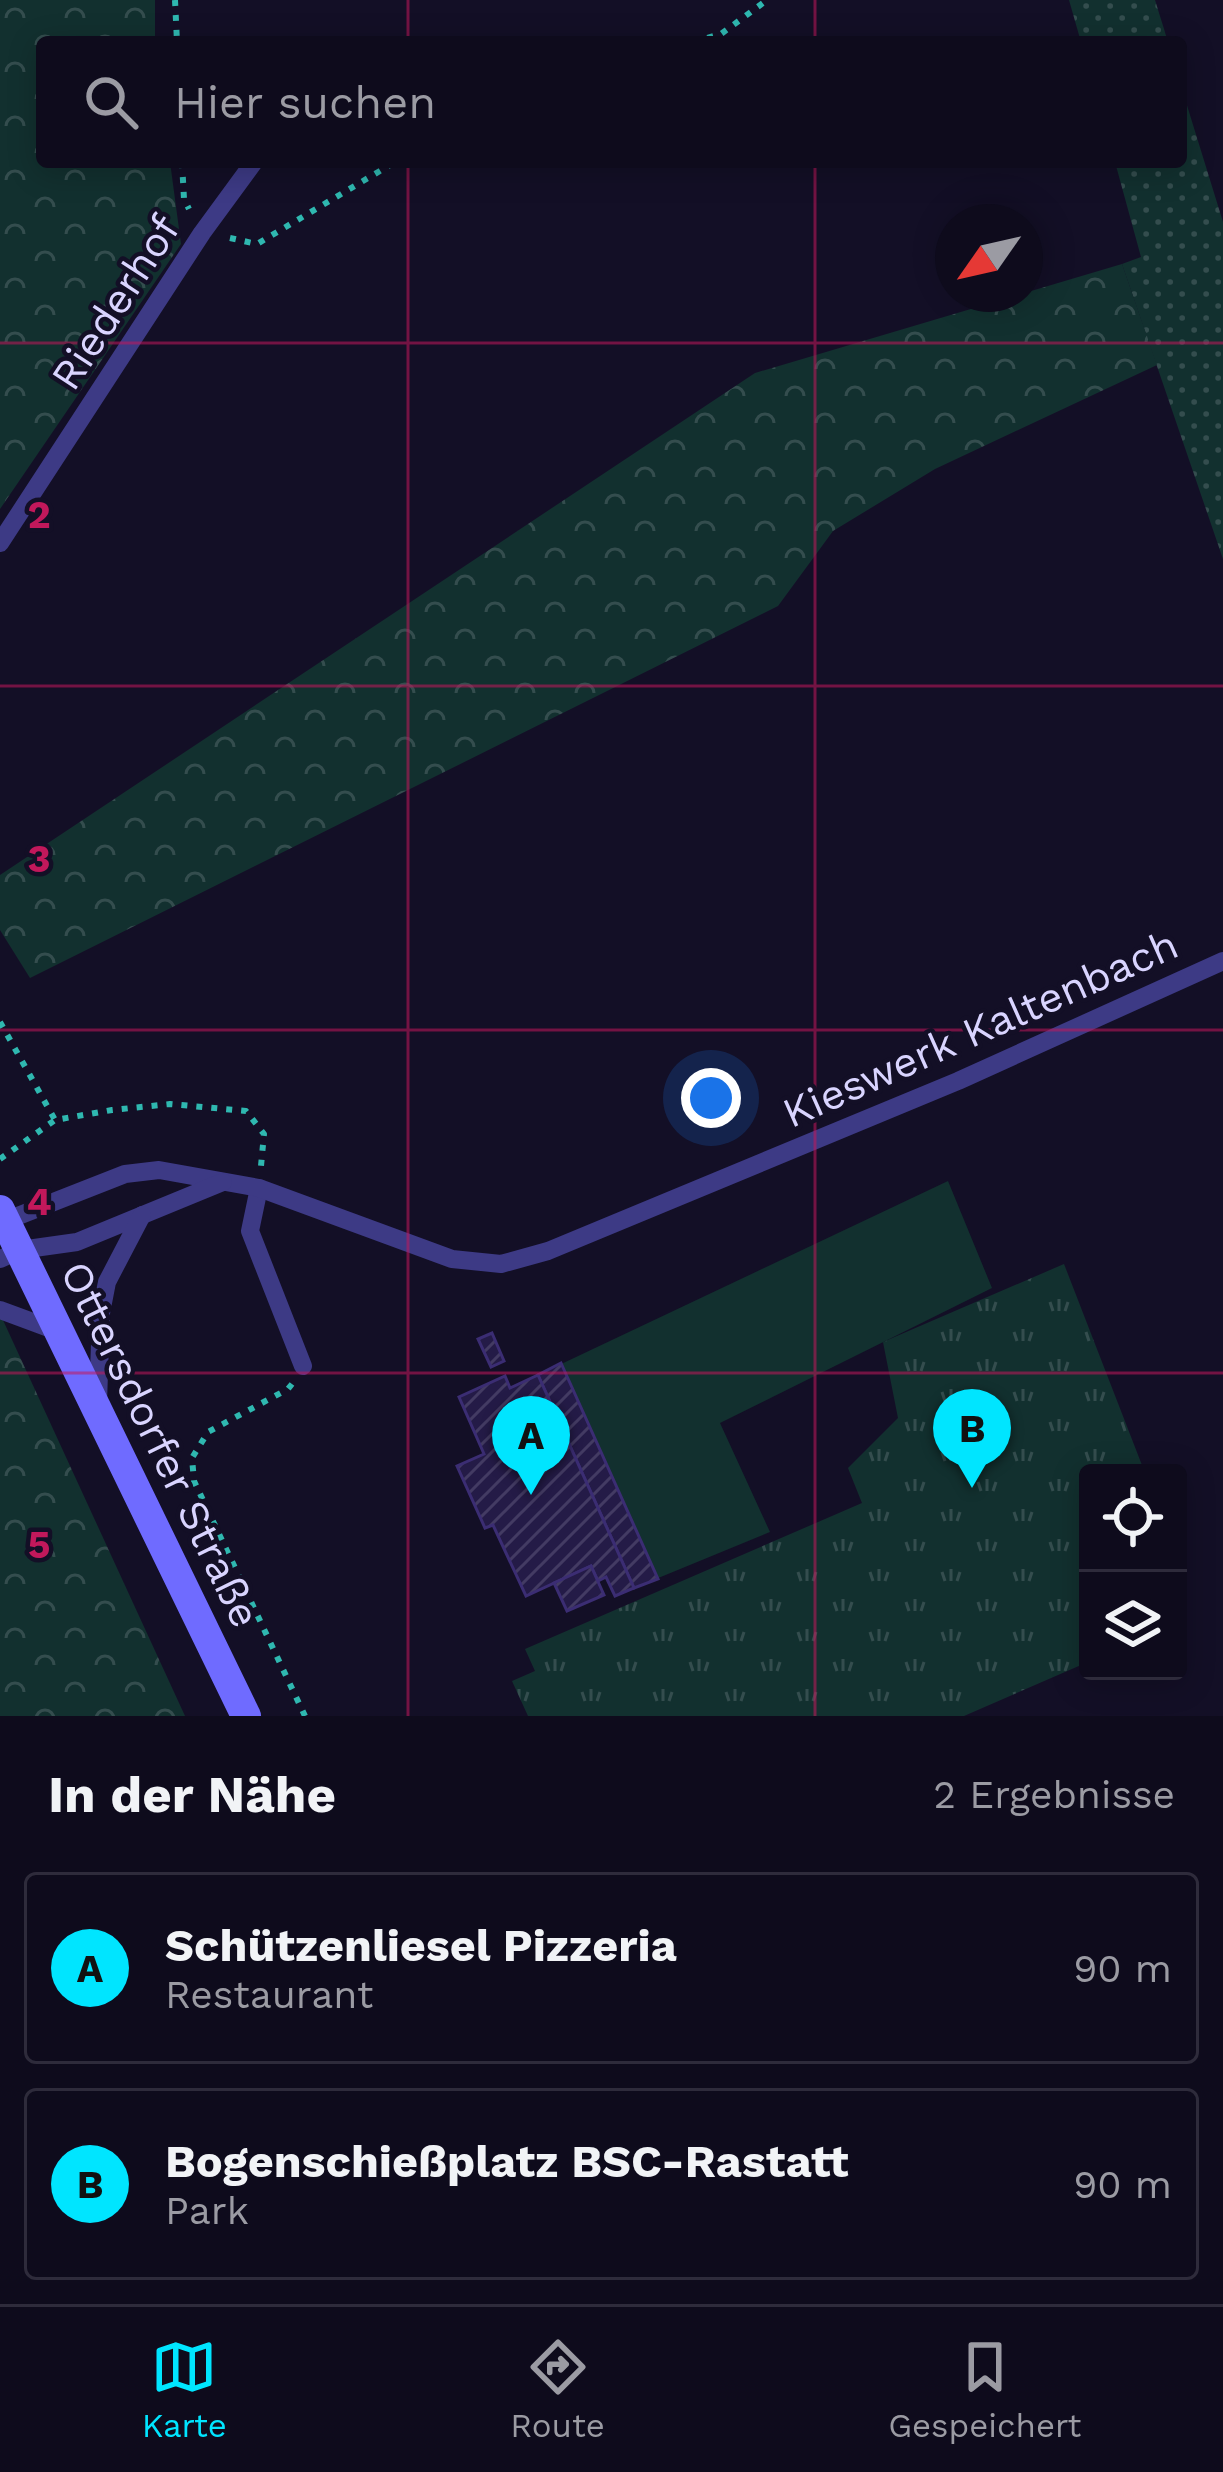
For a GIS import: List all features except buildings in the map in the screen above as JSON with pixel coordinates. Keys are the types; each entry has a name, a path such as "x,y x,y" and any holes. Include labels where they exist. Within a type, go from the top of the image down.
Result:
{"street":[{"name":"Ottersdorfer Straße","path":"5,1233 98,1408 245,1716"}],"lane":[{"name":"Riederhof","path":"0,543 202,233 250,168"},
{"name":"Kieswerk Kaltenbach","path":"5,1233 125,1174 159,1170 259,1187 452,1259 501,1264 548,1251 958,1082 1223,961"},
{"path":"5,1233 77,1242 223,1182"},
{"path":"259,1187 250,1232 303,1366"},
{"path":"98,1408 101,1312 107,1282 142,1215"},
{"path":"0,1310 60,1332"}],"path":[{"path":"175,0 177,36"},
{"path":"714,36 767,0"},
{"path":"182,168 184,199 202,233 257,244 385,168"},
{"path":"0,1022 55,1120"},
{"path":"0,1159 55,1120 170,1104 246,1112 263,1134 259,1187"},
{"path":"303,1366 288,1389 208,1432 192,1458 194,1481 305,1716"}],"green space":[{"path":"0,0 155,0 155,36 36,36 36,168 171,168 181,244 0,509"},
{"path":"1069,0 1155,0 1166,36 1079,36"},
{"path":"1187,105 1223,222 1223,559 1122,264 1141,257 1117,168 1187,168"},
{"path":"1122,264 1157,365 935,469 833,531 778,606 30,978 0,930 0,875 755,373 960,312 1043,312 1043,287"},
{"path":"948,1181 992,1288 720,1423 770,1532 634,1588 538,1375"},
{"path":"1064,1264 1142,1464 1079,1464 1079,1666 964,1716 528,1716 512,1681 535,1671 525,1649 862,1503 848,1468 898,1418 883,1342"},
{"path":"2,1318 185,1716 0,1716"}],"place":[{"name":"Bogenschießplatz BSC-Rastatt","path":"972,1488"},
{"name":"Schützenliesel Pizzeria","path":"531,1495"}]}
